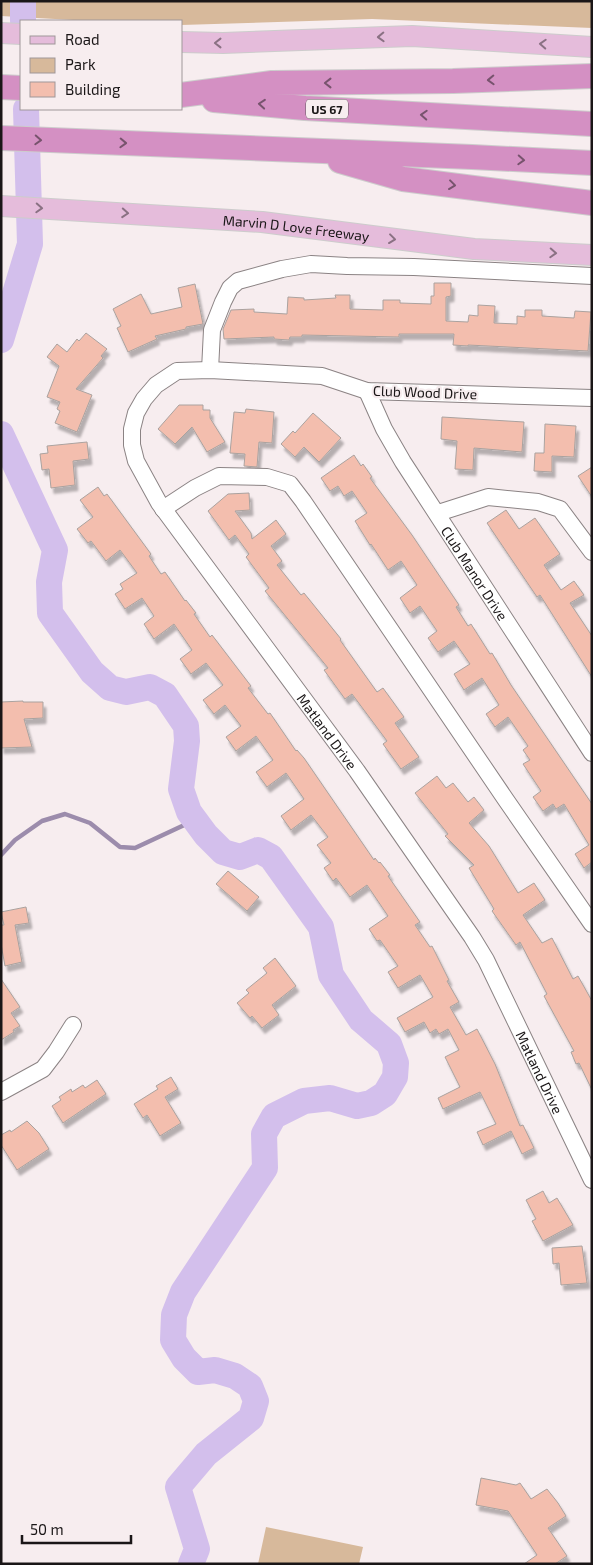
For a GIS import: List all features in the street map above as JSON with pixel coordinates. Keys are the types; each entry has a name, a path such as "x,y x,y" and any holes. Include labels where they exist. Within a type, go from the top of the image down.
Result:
{"highway":[{"path":"182,97 272,82 453,82 592,76"},
{"path":"1,87 20,88"},
{"name":"US 67","path":"182,97 305,108 592,124"},
{"path":"1,138 472,157 592,164"},
{"path":"305,151 403,179 592,203"}],"main road":[{"path":"1,33 20,34"},
{"path":"182,42 223,43 412,36 592,47"},
{"name":"Marvin D Love Freeway","path":"1,206 262,222 474,248 592,255"}],"street":[{"path":"210,370 212,330 222,302 230,288 238,281 282,269 311,264 592,276"},
{"name":"Matland Drive","path":"261,374 210,370 177,371 156,385 144,399 136,414 132,429 132,445 136,461 146,482 164,509 357,771 472,936 486,960 592,1180"},
{"name":"Club Wood Drive","path":"261,374 322,376 367,390 592,398"},
{"name":"Club Manor Drive","path":"367,390 384,430 403,462 438,513 592,753"},
{"path":"164,509 195,488 218,476 268,477 290,484 309,509 592,924"},
{"path":"438,513 488,497 538,502 560,509 592,552"},
{"path":"1,1092 43,1068 56,1052 73,1025"}],"green space":[{"path":"1,1 592,1 592,28 372,19 182,25 182,20 73,20 1,16"},
{"path":"266,1527 363,1547 359,1564 258,1564"}],"building":[{"path":"434,283 451,283 451,296 446,297 446,321 468,322 469,315 478,316 478,305 495,306 494,323 517,324 517,316 525,317 525,310 542,310 542,316 574,318 575,311 591,312 588,351 453,345 454,334 399,334 399,337 302,335 302,337 290,337 289,340 274,339 274,337 224,339 223,329 231,310 254,309 254,312 287,314 288,297 304,298 304,300 336,298 335,295 350,295 350,309 383,310 383,300 400,300 400,303 431,304 431,296 434,296"},
{"path":"195,284 203,324 155,336 157,339 128,352 117,328 121,326 113,309 141,294 151,314 182,307 178,288"},
{"path":"86,333 107,349 101,356 103,358 76,389 92,395 77,432 55,423 60,411 57,409 60,402 47,397 59,366 47,357 57,344 67,352 77,339 79,341"},
{"path":"179,405 203,405 203,410 210,410 210,418 225,442 207,452 192,427 175,444 158,429"},
{"path":"246,409 274,412 272,443 259,442 257,467 244,466 245,454 230,453 234,412 245,413"},
{"path":"313,413 341,438 319,462 304,447 295,457 281,444 293,431 295,433"},
{"path":"442,417 524,422 522,452 474,448 473,470 455,469 457,441 441,439"},
{"path":"545,424 576,426 574,457 552,456 552,472 534,471 535,453 544,453"},
{"path":"87,442 89,459 73,461 75,485 51,488 49,469 42,470 40,454 48,453 47,446"},
{"path":"354,455 361,466 363,464 372,477 370,478 412,535 459,605 456,607 468,626 471,624 490,654 492,653 511,685 592,804 592,862 584,868 575,854 589,845 564,804 556,809 553,804 543,811 533,797 541,791 523,764 530,760 523,750 528,746 508,717 495,727 486,714 499,705 482,678 464,690 454,674 470,664 454,641 438,652 428,638 437,631 420,606 410,613 400,598 417,585 401,561 388,570 370,545 355,521 367,513 352,491 344,496 338,486 330,491 321,478"},
{"path":"592,467 592,497 578,476"},
{"path":"98,487 104,496 107,494 151,554 149,556 161,574 165,572 185,601 196,613 194,614 210,637 212,635 251,686 248,688 268,714 270,713 296,751 304,758 374,860 375,858 380,862 390,875 388,876 420,922 415,925 430,947 432,946 449,980 447,981 459,1002 450,1007 466,1035 477,1029 495,1064 520,1126 523,1125 534,1148 522,1154 511,1131 483,1145 477,1132 496,1124 480,1092 443,1109 438,1098 460,1087 445,1057 459,1050 448,1029 439,1034 436,1029 430,1033 424,1022 405,1032 397,1018 433,997 420,975 398,988 388,972 398,966 380,940 377,941 369,929 388,916 367,885 350,897 336,878 333,881 324,868 331,863 317,845 328,837 311,815 291,830 281,816 304,799 286,773 267,787 256,772 273,760 256,736 236,751 226,737 241,726 225,705 214,714 203,700 223,685 206,663 191,674 180,659 192,650 174,624 154,639 144,624 154,616 142,598 125,609 115,594 123,589 120,584 137,573 120,550 106,561 91,541 88,543 77,529 93,517 80,500"},
{"path":"249,493 250,510 235,511 251,533 252,539 276,520 286,534 271,546 282,561 277,565 301,595 304,593 341,639 377,692 383,688 404,717 395,723 419,757 401,769 383,744 387,741 352,694 345,699 324,670 328,668 265,591 269,588 246,557 249,554 235,535 229,540 208,511 228,494"},
{"path":"506,510 519,529 535,518 560,554 544,565 561,590 574,581 584,595 570,603 592,636 592,677 540,595 537,597 487,523"},
{"path":"1,702 43,702 43,718 24,719 32,747 1,748"},
{"path":"437,776 446,788 453,783 468,802 474,797 484,810 469,823 489,846 518,893 534,883 545,900 523,915 542,943 552,938 573,979 578,976 592,1001 592,1090 579,1063 576,1064 571,1052 574,1051 544,996 547,994 520,942 516,945 492,911 494,909 469,868 474,865 445,836 448,834 415,793"},
{"path":"228,871 259,897 247,911 216,884"},
{"path":"26,907 29,923 15,925 22,962 5,966 1,944 1,925 4,925 1,912"},
{"path":"275,958 296,986 272,1005 279,1015 262,1028 237,1003 249,993 246,990 267,973 263,968"},
{"path":"1,979 20,1007 11,1013 20,1026 1,1040"},
{"path":"171,1077 178,1089 165,1097 181,1123 160,1136 147,1115 143,1118 134,1104 158,1089 156,1086"},
{"path":"97,1080 106,1094 63,1123 52,1106 61,1100 59,1097 71,1089 72,1092 83,1085 85,1088"},
{"path":"27,1121 39,1133 49,1149 17,1170 1,1145 1,1135 10,1130 11,1132"},
{"path":"543,1191 549,1203 557,1198 573,1225 543,1241 532,1221 536,1219 526,1200"},
{"path":"582,1246 587,1283 561,1285 559,1263 553,1264 552,1248"},
{"path":"481,1478 516,1485 520,1483 531,1499 547,1489 566,1516 548,1528 567,1556 555,1564 524,1564 537,1555 508,1511 476,1505"}],"waterway":[{"path":"23,1 23,20"},
{"path":"1,340 30,244 26,110"},
{"path":"1,434 55,550 49,582 50,613 92,672 110,688 126,692 150,687 165,695 186,726 187,741 181,789 189,812 206,835 223,852 240,857 258,850 271,857 321,927 331,975 361,1020 389,1044 396,1063 395,1077 385,1094 371,1103 357,1106 330,1098 304,1101 274,1116 264,1134 265,1168 183,1292 174,1315 173,1340 184,1358 198,1372 215,1370 235,1376 250,1386 256,1401 251,1418 206,1454 178,1487 197,1549 191,1564"},
{"path":"1,855 15,840 42,821 65,814 90,823 120,847 135,848 195,820"}]}
